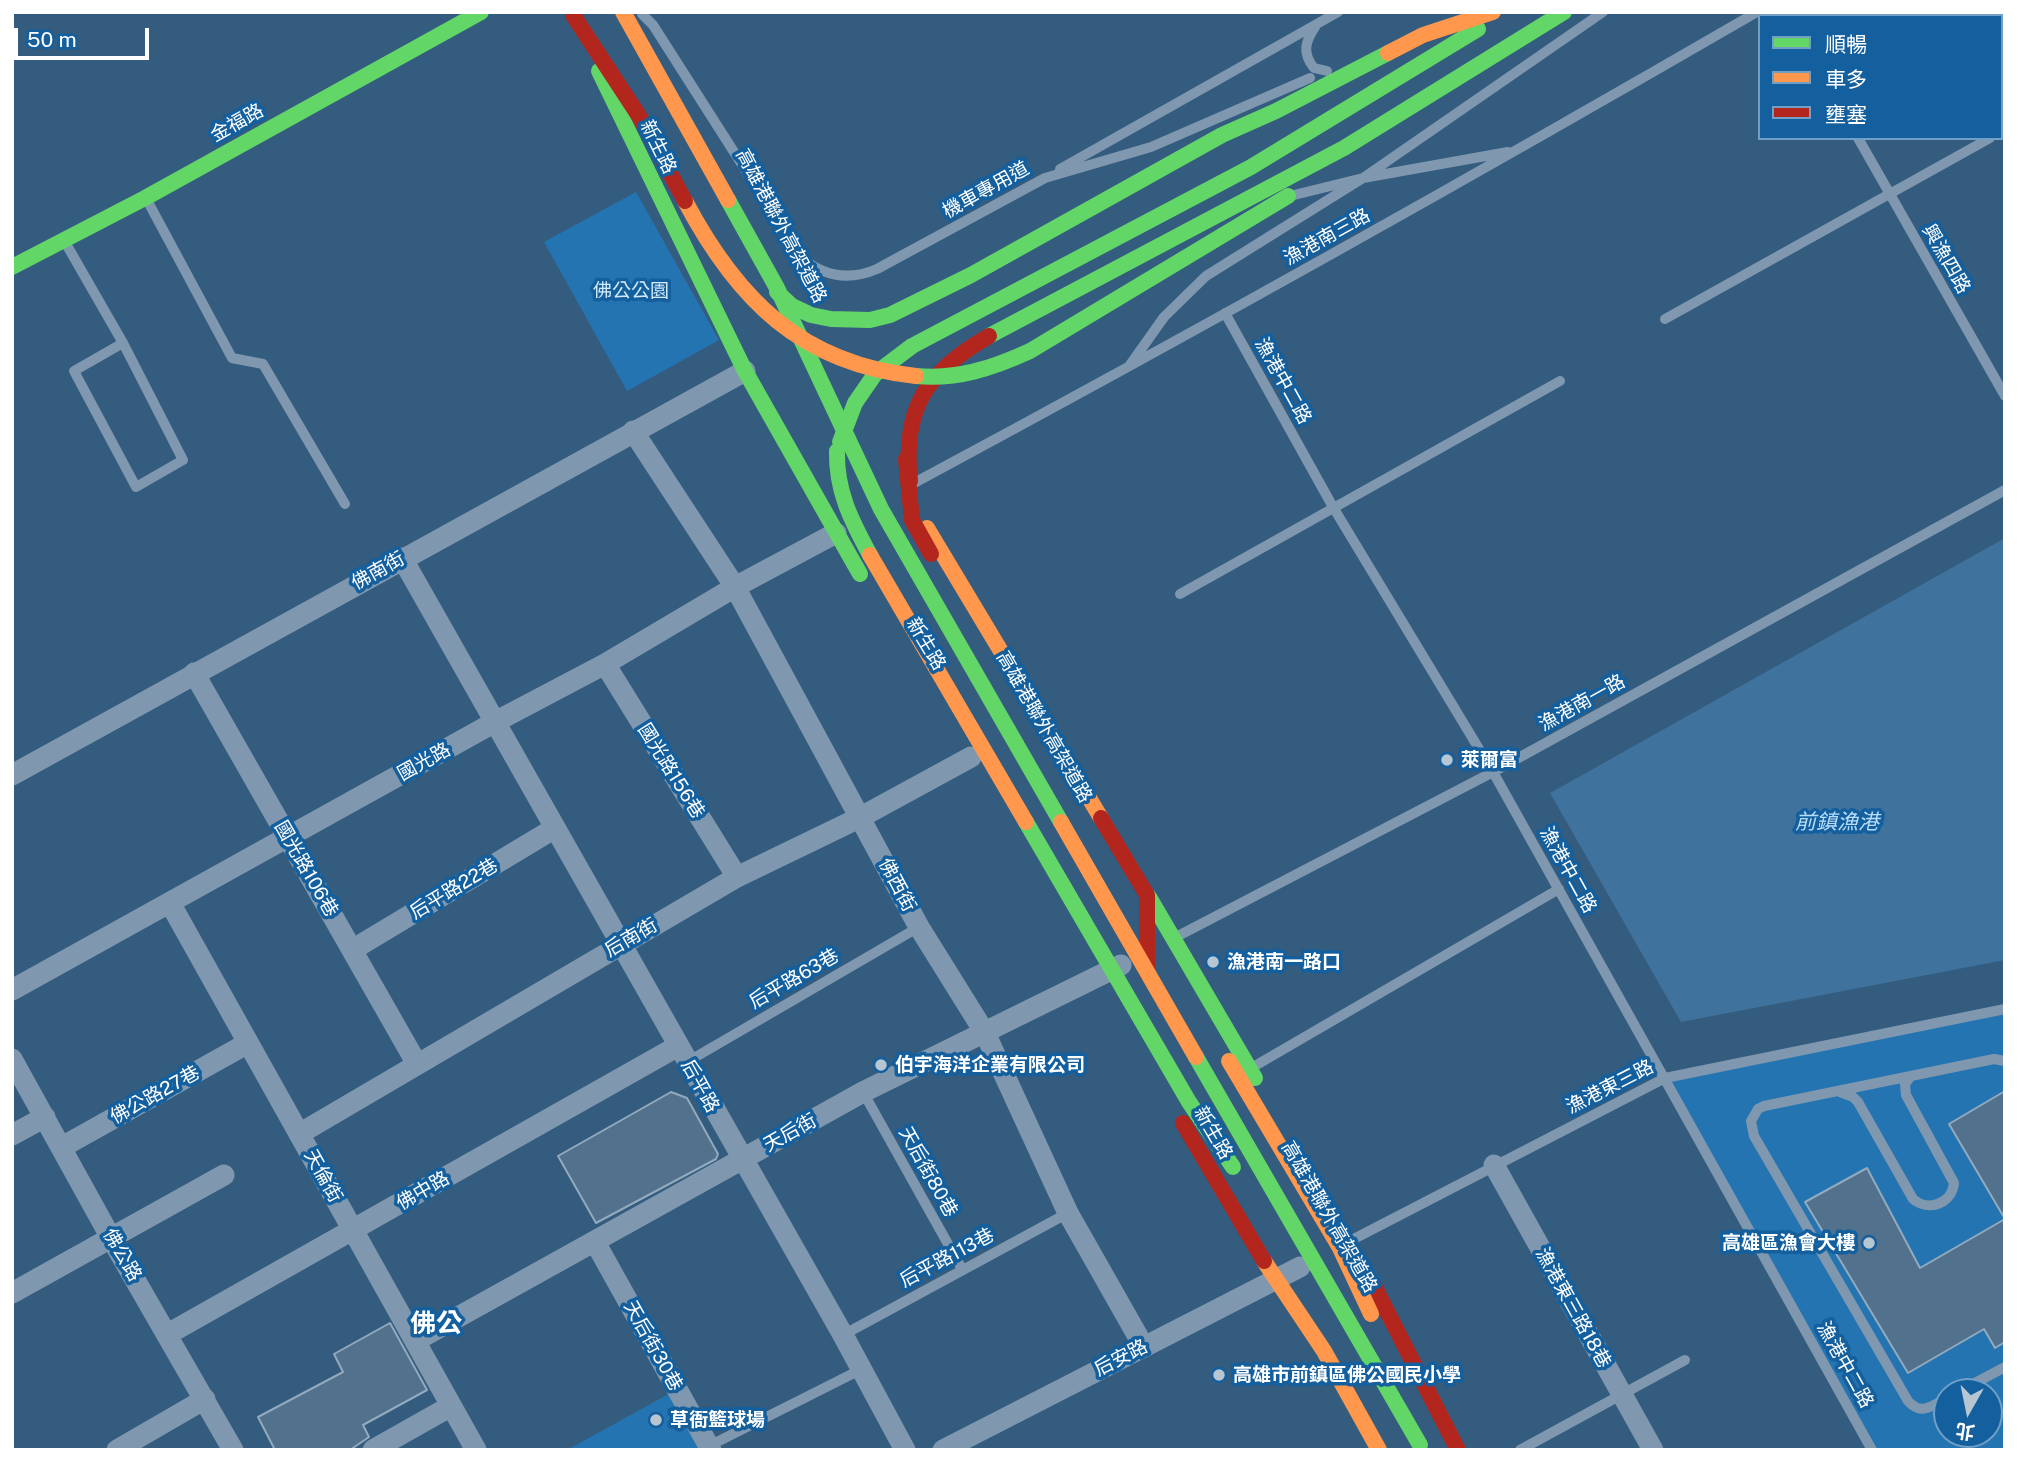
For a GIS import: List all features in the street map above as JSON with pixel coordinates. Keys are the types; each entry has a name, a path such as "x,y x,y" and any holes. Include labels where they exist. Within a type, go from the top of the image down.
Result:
{"main road":[{"name":"金福路","path":"12,267 145,198 481,12"},
{"name":"新生路","path":"610,12 722,222"},
{"name":"高雄港聯外高架道路","path":"623,12 778,288 881,509 1424,1446"},
{"name":"高雄港聯外高架道路","path":"638,12 790,281 891,503 1424,1446"},
{"path":"652,90 777,292 792,306 811,315 841,320 870,320 890,315 971,275 1222,135 1276,111 1423,34 1493,12"},
{"path":"836,533 832,505 837,451 855,403 874,374 912,346 1251,167 1505,12"},
{"path":"1403,1379 1340,1248 916,528 910,511 907,434 925,388 953,359 985,338 1344,148 1564,12"},
{"name":"新生路","path":"572,14 639,157 745,370 870,591"},
{"path":"572,14 648,131 721,262 746,293 792,332 826,352 859,366 886,373 922,377 961,375 995,366 1030,351 1288,196 1344,148"},
{"path":"741,258 817,403"},
{"path":"837,451 836,481 839,494 870,555 1189,1102 1243,1182"},
{"path":"906,459 911,485 925,524 1350,1240 1458,1450"},
{"name":"新生路","path":"871,523 1123,964 1147,995 1295,1259 1424,1446"},
{"name":"新生路","path":"938,704 1275,1281 1368,1450"},
{"name":"新生路","path":"1147,895 1147,995"},
{"name":"新生路","path":"1275,1281 1324,1351 1379,1450"},
{"path":"1421,1414 1424,1446"}],"street":[{"name":"佛南街","path":"12,775 745,370"},
{"name":"佛西街","path":"633,431 735,587 919,927 985,1033 1068,1213 1144,1347"},
{"name":"國光路","path":"12,990 495,722 605,664 735,587 836,533"},
{"name":"后平路","path":"401,558 843,1335 905,1450"},
{"name":"國光路156巷","path":"605,664 737,877"},
{"name":"國光路106巷","path":"194,673 417,1064"},
{"name":"后南街","path":"299,1134 737,877 861,817 971,757"},
{"name":"后平路22巷","path":"352,950 555,828"},
{"name":"天倫街","path":"170,903 476,1450"},
{"name":"天后街","path":"415,1341 863,1092 1173,939"},
{"name":"佛公路27巷","path":"62,1147 248,1043"},
{"name":"佛中路","path":"168,1334 353,1230 682,1054"},
{"name":"佛公路","path":"12,1059 233,1450"},
{"path":"12,1135 45,1117"},
{"name":"漁港東三路18巷","path":"1494,1165 1653,1450"},
{"path":"12,1293 224,1175"},
{"name":"天后街30巷","path":"595,1242 710,1448"},
{"name":"后安路","path":"943,1450 1275,1281 1295,1259"},
{"path":"117,1450 205,1399"},
{"path":"373,1450 451,1406"}],"lane":[{"name":"機車專用道","path":"638,12 653,25 801,257 820,271 839,276 868,273 1045,178 1151,147 1464,12"},
{"path":"1045,178 1338,12"},
{"path":"1129,368 1164,317 1206,276 1363,178 1603,12"},
{"name":"漁港南三路","path":"911,485 1129,368 1518,150 1757,12"},
{"path":"1316,25 1306,41 1307,60 1314,68 1327,71"},
{"name":"興漁四路","path":"1859,140 2005,396"},
{"path":"1665,319 1986,140"},
{"path":"1288,196 1363,178 1518,150"},
{"path":"145,198 232,358 263,363 345,504"},
{"path":"64,240 122,343 183,460 136,487 74,371 122,343"},
{"name":"漁港中二路","path":"1226,313 1333,507 1493,772 1872,1450"},
{"path":"1180,594 1560,382"},
{"name":"漁港南一路","path":"1173,939 1493,772 2005,490"},
{"path":"1203,1095 1559,889"},
{"name":"后平路63巷","path":"682,1054 919,927"},
{"name":"漁港東三路","path":"1295,1259 1325,1254 1665,1078 2005,1009"},
{"path":"1933,1405 1924,1410 1914,1409 1908,1401 1754,1136 1751,1121 1758,1109 1769,1104 1994,1059 2005,1061"},
{"path":"1838,1092 1853,1097 1858,1102 1913,1199 1923,1205 1935,1205 1952,1195 1954,1184 1906,1095 1905,1084 1911,1076"},
{"name":"天后街80巷","path":"863,1092 962,1269"},
{"name":"后平路113巷","path":"843,1335 1068,1213"},
{"path":"1521,1450 1685,1360"},
{"path":"1984,1378 2005,1367"},
{"path":"710,1448 860,1370"}],"green space":[{"name":"佛公公園","path":"636,192 719,340 627,391 544,242"},
{"path":"2005,1009 2005,1450 1872,1450 1665,1078"},
{"name":"草衙籃球場","path":"674,1391 707,1450 567,1450"}],"water":[{"name":"前鎮漁港","path":"2005,538 2005,960 1681,1022 1550,793"}],"building":[{"path":"2005,1091 2005,1219 1949,1124"},
{"path":"671,1092 687,1098 718,1154 716,1159 596,1223 558,1156"},
{"name":"高雄區漁會大樓","path":"1867,1168 1920,1268 2005,1219 2005,1342 1995,1348 1984,1329 1908,1373 1805,1202"},
{"path":"390,1323 427,1390 363,1425 369,1437 350,1450 275,1450 258,1417 343,1372 334,1354"}],"traffic: fast":[{"path":"12,267 145,198 481,12"},
{"path":"989,336 1344,148 1564,12"},
{"path":"840,442 855,403 875,374 912,346 1251,167 1478,29"},
{"path":"777,292 792,306 811,315 831,319 870,320 890,315 971,275 1222,135 1276,111 1388,53"},
{"path":"599,71 745,371 860,574"},
{"path":"916,376 946,376 974,371 1030,351 1288,196"},
{"path":"728,200 777,288 881,509 1061,822"},
{"path":"837,451 842,492 870,555"},
{"path":"1026,822 1189,1102 1233,1167"},
{"path":"1149,897 1255,1078"},
{"path":"1196,1057 1420,1445"}],"traffic: slow":[{"path":"623,12 728,200"},
{"path":"1388,53 1423,35 1493,12"},
{"path":"685,201 727,268 777,321 806,341 839,357 875,369 916,376"},
{"path":"927,528 1101,818"},
{"path":"870,555 1026,822"},
{"path":"1061,822 1196,1057"},
{"path":"1229,1061 1340,1248 1371,1314"},
{"path":"1264,1261 1324,1351 1379,1450"}],"traffic: jam":[{"path":"573,15 639,116 685,201"},
{"path":"910,481 910,433 923,395 949,364 989,336"},
{"path":"906,459 912,520 931,554"},
{"path":"1101,818 1147,895 1147,973"},
{"path":"1183,1123 1264,1261"},
{"path":"1372,1282 1458,1450"}],"place":[{"name":"萊爾富","path":"1447,760"},
{"name":"漁港南一路口","path":"1213,962"},
{"name":"伯宇海洋企業有限公司","path":"881,1065"},
{"name":"高雄區漁會大樓","path":"1869,1243"},
{"name":"高雄市前鎮區佛公國民小學","path":"1219,1375"},
{"name":"草衙籃球場","path":"656,1420"}],"district":[{"name":"佛公","path":"436,1324"}]}
